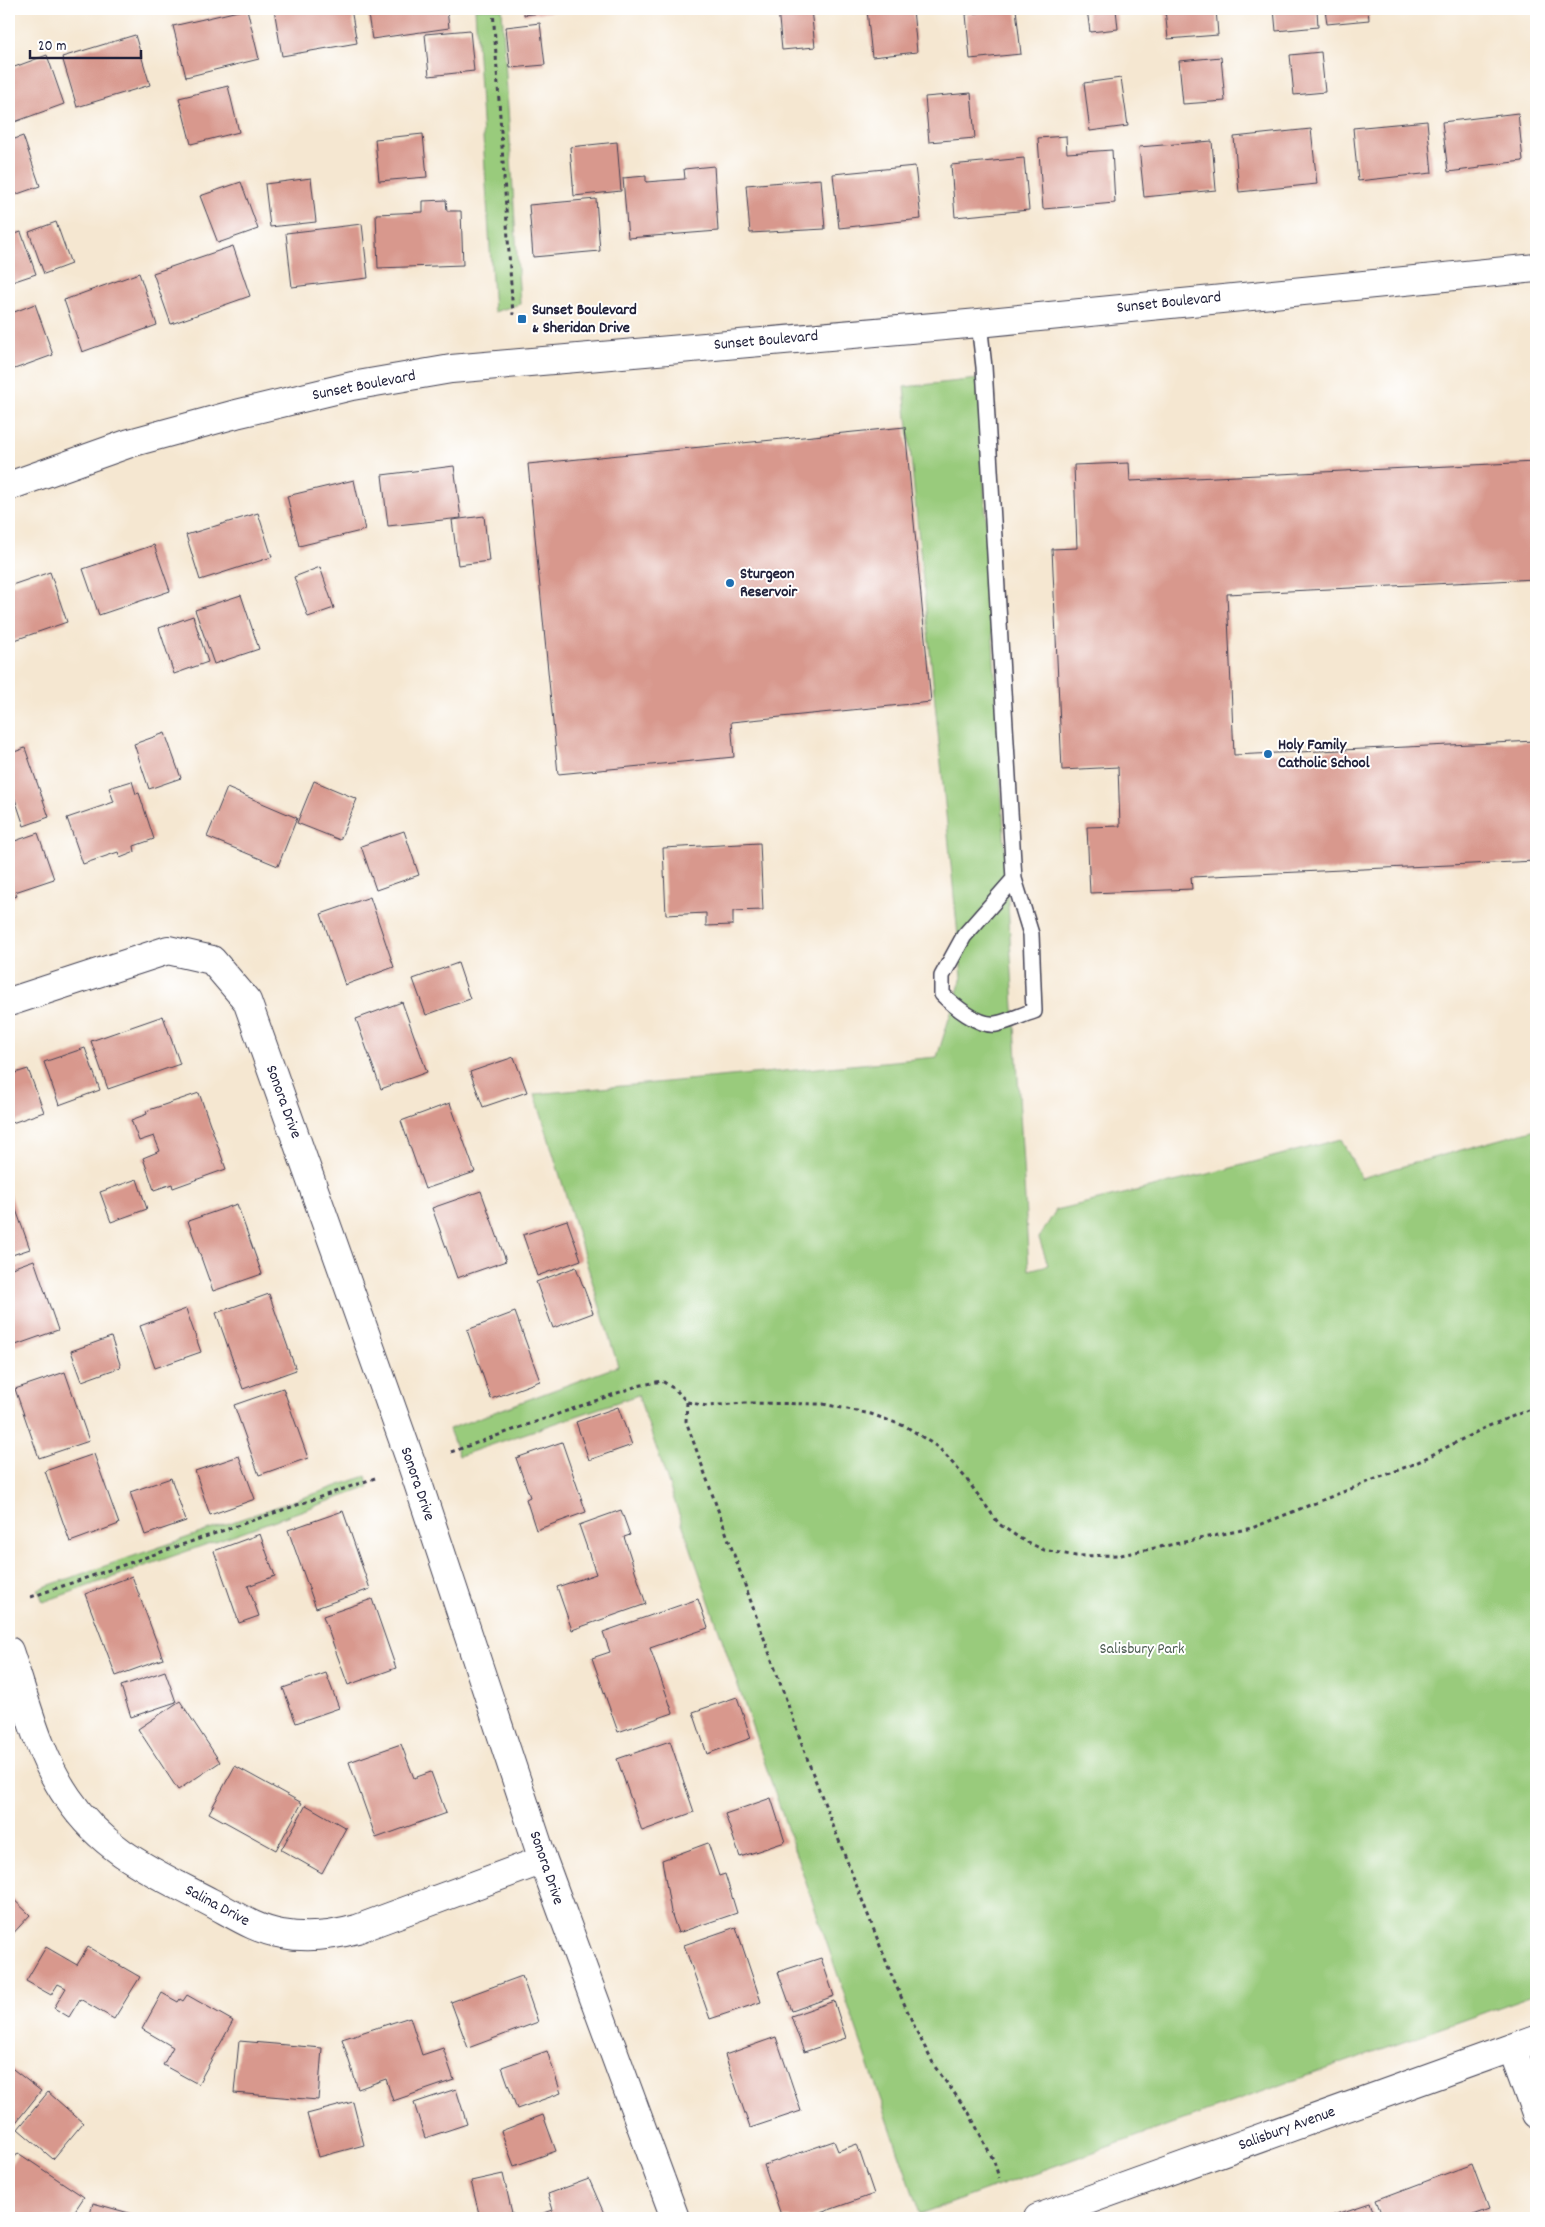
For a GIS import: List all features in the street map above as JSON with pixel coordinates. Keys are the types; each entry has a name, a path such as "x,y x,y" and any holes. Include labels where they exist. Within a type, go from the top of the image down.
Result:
{"street":[{"name":"Sunset Boulevard","path":"9,486 130,443 236,414 352,386 441,371 979,323 1536,268"},
{"name":"Sonora Drive","path":"9,1002 168,950 212,960 247,1001 412,1465 543,1860 675,2218"},
{"name":"Salina Drive","path":"9,1651 44,1754 64,1792 84,1820 128,1859 261,1928 301,1937 330,1936 357,1929 543,1860"},
{"path":"1524,2043 1536,2114"},
{"name":"Salisbury Avenue","path":"1055,2216 1524,2043"}],"lane":[{"path":"979,323 984,367 1014,879 1032,934 1034,1011 994,1025 958,1010 942,994 942,976 964,936 1014,879"}],"path":[{"path":"493,9 513,315"},
{"path":"451,1452 636,1386 662,1381 676,1390 687,1402 707,1406 824,1404 871,1414 907,1427 940,1448 966,1476 999,1524 1021,1539 1044,1550 1076,1556 1121,1555 1252,1528 1416,1463 1486,1427 1536,1407"},
{"path":"687,1402 686,1421 811,1769 858,1891 917,2032 935,2067 969,2113 994,2161 999,2178"},
{"path":"31,1597 378,1477"}],"green space":[{"path":"475,9 502,9 520,304 494,312"},
{"name":"Salisbury Park","path":"978,379 1029,1270 1048,1265 1039,1238 1056,1210 1216,1172 1341,1139 1361,1178 1536,1129 1536,1994 920,2214 638,1395 459,1456 449,1429 618,1366 535,1094 937,1057 962,977 904,387"},
{"path":"366,1476 369,1487 43,1602 38,1589"}],"building":[{"path":"247,9 259,59 186,77 173,26"},
{"path":"274,9 351,9 357,43 282,56"},
{"path":"367,9 447,9 449,28 372,39"},
{"path":"524,9 566,9 566,10 524,15"},
{"path":"778,9 811,9 815,47 782,50"},
{"path":"913,9 917,52 872,57 867,10"},
{"path":"1016,9 1021,54 970,59 966,14"},
{"path":"1087,9 1116,9 1118,29 1090,32"},
{"path":"1165,9 1216,9 1218,35 1168,39"},
{"path":"1274,9 1317,9 1318,27 1276,31"},
{"path":"1325,9 1368,9 1369,20 1327,24"},
{"path":"540,23 545,65 510,68 506,27"},
{"path":"470,30 474,71 429,76 425,34"},
{"path":"135,35 150,85 77,107 62,57"},
{"path":"1321,52 1325,92 1294,95 1290,55"},
{"path":"47,55 64,104 9,124 9,69"},
{"path":"1221,57 1225,101 1183,104 1179,61"},
{"path":"1121,78 1128,126 1090,131 1084,83"},
{"path":"228,86 239,132 191,144 179,98"},
{"path":"971,93 975,138 929,142 925,97"},
{"path":"1518,113 1523,161 1448,172 1442,122"},
{"path":"1427,121 1432,173 1358,181 1353,128"},
{"path":"1311,129 1317,184 1239,192 1234,137"},
{"path":"423,134 427,177 379,181 375,139"},
{"path":"23,136 40,186 9,197 9,141"},
{"path":"1066,136 1067,153 1112,150 1115,203 1043,209 1038,138"},
{"path":"1212,141 1216,190 1144,197 1139,147"},
{"path":"617,142 621,191 574,196 570,147"},
{"path":"1024,158 1029,210 955,217 951,165"},
{"path":"714,166 718,231 628,238 623,178 646,176 646,182 685,179 684,169"},
{"path":"915,166 921,219 839,228 833,174"},
{"path":"311,178 316,222 270,227 265,184"},
{"path":"821,179 825,229 750,233 746,185"},
{"path":"241,182 258,229 218,243 200,196"},
{"path":"596,199 600,251 533,257 529,205"},
{"path":"446,200 447,211 461,211 463,265 378,268 376,214 423,212 423,201"},
{"path":"56,222 71,264 44,274 29,232"},
{"path":"362,224 368,278 292,287 286,233"},
{"path":"21,232 36,274 9,283 9,236"},
{"path":"233,246 250,296 171,324 153,273"},
{"path":"139,273 157,325 82,352 64,300"},
{"path":"35,304 53,355 9,371 9,314"},
{"name":"Sturgeon Reservoir","path":"905,427 931,702 731,722 734,757 558,774 528,464"},
{"path":"1536,462 1536,579 1227,594 1234,755 1536,741 1536,861 1191,877 1192,889 1090,893 1087,827 1120,826 1118,767 1062,770 1052,549 1077,548 1074,465 1129,463 1130,481"},
{"path":"454,466 461,518 388,526 382,475"},
{"path":"354,480 365,530 299,546 287,496"},
{"path":"258,513 272,557 200,580 186,535"},
{"path":"484,516 489,561 458,565 452,520"},
{"path":"154,545 170,591 99,615 83,569"},
{"path":"320,567 334,608 308,617 294,577"},
{"path":"50,572 67,622 9,642 9,586"},
{"path":"241,595 259,649 214,664 195,610"},
{"path":"193,616 208,662 174,674 159,628"},
{"path":"165,733 181,778 149,789 134,744"},
{"path":"25,748 49,817 24,826 9,781 9,754"},
{"path":"132,781 136,794 139,793 154,839 134,846 135,852 120,858 118,852 83,864 67,818 114,802 109,788"},
{"path":"314,781 357,799 340,840 297,823"},
{"path":"227,788 297,818 278,866 207,837"},
{"path":"404,831 419,875 376,890 361,846"},
{"path":"38,833 54,879 15,892 17,896 9,899 9,843"},
{"path":"760,843 763,910 733,911 733,925 706,926 706,913 666,915 663,848"},
{"path":"370,897 394,967 345,985 321,914"},
{"path":"458,963 470,999 426,1015 413,979"},
{"path":"402,1002 427,1072 381,1089 356,1019"},
{"path":"163,1016 180,1064 108,1089 91,1041"},
{"path":"85,1048 100,1090 59,1105 44,1062"},
{"path":"514,1057 527,1092 483,1107 470,1072"},
{"path":"28,1069 44,1112 9,1124 9,1075"},
{"path":"199,1093 226,1169 173,1188 172,1184 154,1190 143,1158 160,1151 154,1136 139,1141 131,1120 147,1114 146,1111"},
{"path":"450,1103 475,1172 425,1189 401,1121"},
{"path":"137,1179 147,1209 111,1222 100,1192"},
{"path":"9,1190 30,1249 9,1256"},
{"path":"481,1191 506,1261 457,1278 432,1208"},
{"path":"237,1204 262,1274 213,1291 188,1221"},
{"path":"567,1220 581,1260 537,1276 523,1235"},
{"path":"34,1260 58,1330 10,1347 9,1269"},
{"path":"576,1267 593,1313 553,1328 536,1282"},
{"path":"269,1294 296,1370 243,1389 216,1313"},
{"path":"186,1309 201,1352 155,1368 140,1326"},
{"path":"515,1312 540,1381 491,1399 467,1330"},
{"path":"111,1337 121,1367 82,1381 71,1351"},
{"path":"65,1372 89,1441 39,1458 15,1389"},
{"path":"283,1388 308,1458 259,1475 234,1405"},
{"path":"618,1407 632,1445 589,1460 576,1422"},
{"path":"562,1442 586,1512 536,1530 526,1499 530,1497 516,1458"},
{"path":"94,1454 119,1524 70,1542 45,1471"},
{"path":"239,1456 255,1499 210,1515 195,1471"},
{"path":"171,1478 186,1521 145,1535 130,1492"},
{"path":"621,1510 630,1535 624,1537 646,1604 572,1630 557,1587 596,1574 579,1525"},
{"path":"343,1511 370,1589 316,1608 288,1530"},
{"path":"260,1534 275,1576 248,1586 259,1616 239,1623 214,1551"},
{"path":"132,1576 163,1659 116,1676 85,1594"},
{"path":"372,1599 396,1668 348,1685 323,1616"},
{"path":"698,1599 708,1628 650,1648 673,1713 618,1732 592,1658 610,1652 603,1632"},
{"path":"165,1671 176,1702 131,1717 121,1686"},
{"path":"326,1673 339,1708 296,1723 283,1688"},
{"path":"737,1697 751,1738 707,1754 693,1712"},
{"path":"180,1701 220,1762 178,1790 138,1729"},
{"path":"670,1741 694,1812 642,1831 617,1759"},
{"path":"401,1744 414,1778 431,1772 446,1813 376,1838 349,1762"},
{"path":"235,1766 302,1803 276,1850 209,1813"},
{"path":"771,1798 785,1842 740,1857 725,1814"},
{"path":"306,1805 346,1828 322,1873 281,1850"},
{"path":"708,1843 719,1876 725,1874 737,1913 678,1933 671,1912 662,1860"},
{"path":"9,1895 30,1915 9,1938"},
{"path":"736,1927 761,2002 710,2019 684,1945"},
{"path":"46,1947 77,1965 88,1947 140,1977 114,2019 80,1999 69,2017 54,2008 66,1988 58,1984 51,1995 26,1981"},
{"path":"821,1958 834,1996 792,2011 778,1972"},
{"path":"522,1976 538,2022 468,2048 451,2002"},
{"path":"162,1993 178,2002 180,1999 183,2001 187,1995 233,2021 198,2084 163,2065 173,2047 142,2029"},
{"path":"834,2001 846,2038 804,2052 791,2016"},
{"path":"410,2017 422,2055 443,2048 454,2080 393,2101 386,2079 358,2089 342,2039"},
{"path":"776,2037 801,2111 750,2128 725,2055"},
{"path":"239,2041 322,2048 318,2100 234,2093"},
{"path":"547,2051 561,2093 517,2109 502,2067"},
{"path":"9,2066 41,2091 13,2126 9,2123"},
{"path":"456,2089 467,2124 425,2138 414,2103"},
{"path":"48,2092 83,2123 53,2159 18,2129"},
{"path":"353,2102 364,2145 319,2157 307,2114"},
{"path":"543,2115 556,2151 514,2166 501,2131"},
{"path":"834,2141 838,2151 857,2144 874,2194 806,2218 782,2218 764,2165"},
{"path":"18,2153 84,2197 70,2218 18,2218 9,2212 9,2167"},
{"path":"1472,2164 1489,2210 1467,2218 1383,2218 1376,2200"},
{"path":"503,2174 512,2213 480,2218 471,2181"},
{"path":"589,2179 606,2218 530,2218 553,2210 548,2194"},
{"path":"93,2203 147,2218 89,2218"},
{"path":"1370,2203 1375,2218 1325,2218"}],"place":[{"name":"Sunset Boulevard & Sheridan Drive","path":"522,319"},
{"name":"Sturgeon Reservoir","path":"730,583"},
{"name":"Holy Family Catholic School","path":"1268,754"}]}
